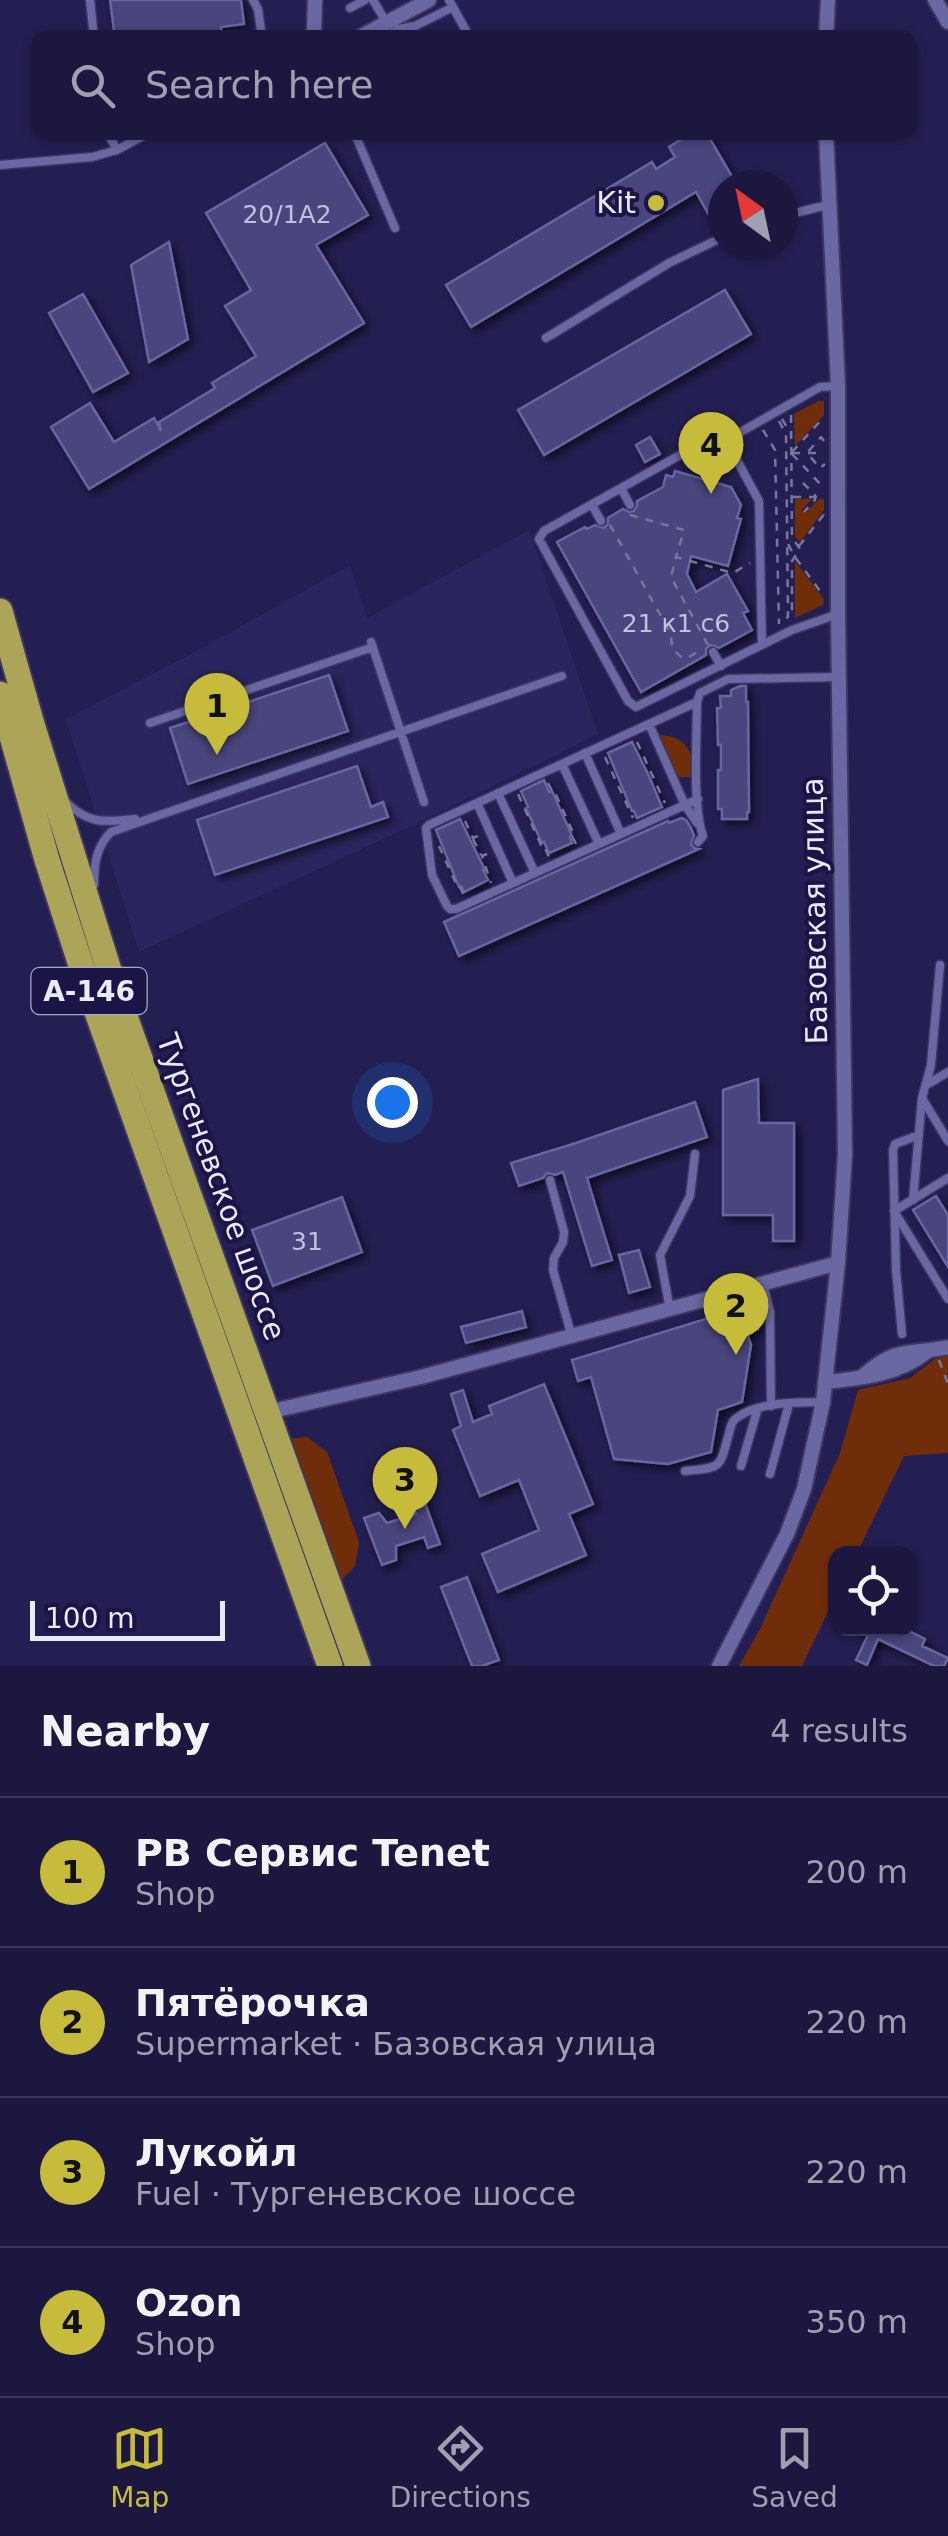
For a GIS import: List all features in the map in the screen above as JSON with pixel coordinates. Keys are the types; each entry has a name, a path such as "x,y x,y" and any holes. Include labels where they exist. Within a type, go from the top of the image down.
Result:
{"highway":[{"name":"Тургеневское шоссе","path":"0,611 113,984 358,1666"},
{"name":"Тургеневское шоссе","path":"0,694 5,731 87,984 330,1666"}],"street":[{"path":"315,0 315,30"},
{"path":"384,30 429,0"},
{"path":"826,30 828,0"},
{"path":"936,0 948,22"},
{"name":"Базовская улица","path":"719,1666 787,1534 804,1489 823,1402 838,1263 845,1155 838,386 827,140"},
{"path":"268,1412 420,1377 838,1263"},
{"path":"826,1382 862,1378 888,1356 937,1349"}],"lane":[{"path":"90,0 93,30"},
{"path":"374,0 384,30 415,26 451,4 466,30"},
{"path":"261,30 256,4 268,1"},
{"path":"350,8 362,1"},
{"path":"111,140 117,150"},
{"path":"0,165 92,157 135,140"},
{"path":"357,140 395,228"},
{"path":"798,212 831,204"},
{"path":"546,338 669,263 708,244"},
{"path":"838,386 820,388 708,449 682,454 544,531 539,539 632,705 642,705 780,636 838,614"},
{"path":"726,440 759,501 762,645"},
{"path":"621,488 630,505"},
{"path":"592,504 605,521"},
{"path":"150,722 372,645 424,802"},
{"path":"713,652 721,666"},
{"path":"675,673 682,685"},
{"path":"113,984 94,867 97,852 111,832 562,676"},
{"path":"698,824 700,692 728,678 839,678"},
{"path":"697,702 426,828 432,874 450,909 456,908 698,798"},
{"path":"649,724 703,836 698,842"},
{"path":"585,753 621,834"},
{"path":"42,755 66,803 77,812 104,822 150,817"},
{"path":"562,764 598,844"},
{"path":"498,793 535,873"},
{"path":"477,803 487,832 514,882"},
{"path":"913,1200 940,965"},
{"path":"937,1000 948,1001"},
{"path":"926,1085 948,1072"},
{"path":"922,1098 948,1141"},
{"path":"902,1334 893,1148 919,1135"},
{"path":"670,1310 660,1256 690,1196 695,1154"},
{"path":"550,1180 564,1232 553,1270 572,1337"},
{"path":"894,1212 944,1180 948,1195"},
{"path":"894,1212 948,1300"},
{"path":"763,1284 770,1312 772,1406"},
{"path":"685,1471 712,1469 722,1461 732,1424 740,1415 758,1408 823,1402"},
{"path":"770,1474 788,1404"},
{"path":"741,1466 758,1408"}],"path":[{"path":"790,414 792,536 800,550 792,561 792,620"},
{"path":"791,453 826,415"},
{"path":"779,622 788,617 786,434 780,420 791,434"},
{"path":"762,429 774,450 780,636"},
{"path":"807,453 821,437 826,443"},
{"path":"791,453 826,452"},
{"path":"791,453 827,494 791,498"},
{"path":"807,453 820,468 826,464"},
{"path":"803,483 815,497"},
{"path":"804,512 815,497"},
{"path":"798,547 827,510"},
{"path":"605,521 671,634 676,654 685,659 709,646 670,578 684,530 623,513"},
{"path":"787,542 827,600"},
{"path":"676,557 733,573 760,558"},
{"path":"634,736 666,806 671,803"},
{"path":"602,751 634,820 627,822"},
{"path":"546,777 576,846 582,843"},
{"path":"511,793 516,790 550,858 544,861"},
{"path":"462,815 492,884 499,881"},
{"path":"473,838 487,832 492,851 482,856"},
{"path":"439,840 465,897 459,900"},
{"path":"937,1349 948,1384"}],"shaded area":[{"path":"824,401 824,415 795,446 794,414"},
{"path":"795,499 812,499 802,510 805,513 824,499 824,510 800,542 795,537"},
{"path":"529,530 598,734 422,821 139,952 66,719 350,565 367,618"},
{"path":"795,561 824,599 823,605 795,618"},
{"path":"658,735 682,742 692,760 694,777 678,777"},
{"path":"948,1356 948,1453 904,1456 860,1546 828,1546 828,1612 802,1666 739,1666 760,1629 840,1453 858,1390 910,1378 935,1359"},
{"path":"307,1437 327,1452 359,1542 355,1566 338,1584 287,1439"}],"building":[{"path":"110,0 241,0 244,24 221,30 114,30"},
{"path":"680,140 711,140 728,170 708,170 708,213 696,192 471,327 446,285 652,162 656,169 675,157 669,147"},
{"path":"325,143 368,215 316,245 364,323 89,489 51,427 90,403 114,442 154,418 161,431 159,422 215,388 212,383 256,356 225,306 251,290 206,213"},
{"path":"169,242 188,339 149,362 131,265"},
{"path":"725,290 751,334 544,455 518,410"},
{"path":"83,294 128,373 93,392 49,313"},
{"path":"650,437 660,454 645,462 636,445"},
{"path":"675,471 731,487 741,505 728,566 691,556 687,574 696,592 727,574 748,611 743,613 752,630 719,648 710,645 706,655 641,692 557,542 585,527 604,528 608,518 623,509 634,511 637,501 663,487 666,475 673,477"},
{"path":"329,675 348,731 188,784 170,728"},
{"path":"746,686 748,702 749,812 747,819 722,819 722,809 718,809 721,745 717,708 721,708 720,696 731,696 731,690"},
{"path":"632,742 662,807 637,818 608,753"},
{"path":"357,766 371,807 383,802 388,817 215,875 197,820"},
{"path":"544,780 572,836 572,843 549,853 521,791"},
{"path":"681,818 694,835 691,844 699,849 459,956 444,922"},
{"path":"460,819 488,880 464,892 436,830"},
{"path":"758,1079 759,1123 794,1123 794,1241 773,1241 773,1215 723,1215 723,1090"},
{"path":"695,1102 707,1137 587,1178 612,1260 592,1266 563,1172 547,1173 519,1186 511,1163"},
{"path":"936,1196 948,1215 948,1267 913,1210"},
{"path":"342,1197 362,1252 273,1286 252,1230"},
{"path":"639,1250 650,1287 629,1293 619,1255"},
{"path":"751,1305 758,1329 747,1333 751,1345 742,1402 718,1410 711,1452 668,1464 614,1459 591,1377 578,1381 572,1360"},
{"path":"522,1311 526,1327 466,1343 461,1327"},
{"path":"544,1384 593,1504 569,1514 586,1555 498,1592 482,1554 539,1530 519,1480 480,1496 453,1430 461,1426 451,1394 463,1390 473,1422 492,1414 489,1406"},
{"path":"422,1495 440,1544 428,1548 424,1537 396,1546 396,1560 382,1565 364,1518 379,1513 387,1523 416,1514 410,1499"},
{"path":"467,1577 499,1660 482,1666 472,1666 441,1587"},
{"path":"868,1636 918,1636 925,1639 922,1646 948,1658 944,1666 934,1666 878,1639 867,1665 856,1660"}],"place":[{"name":"Kit","path":"656,203"},
{"name":"Ozon","path":"711,494"},
{"name":"PB Сервис Tenet","path":"217,755"},
{"name":"Пятёрочка","path":"736,1355"},
{"name":"Лукойл","path":"405,1529"}]}
